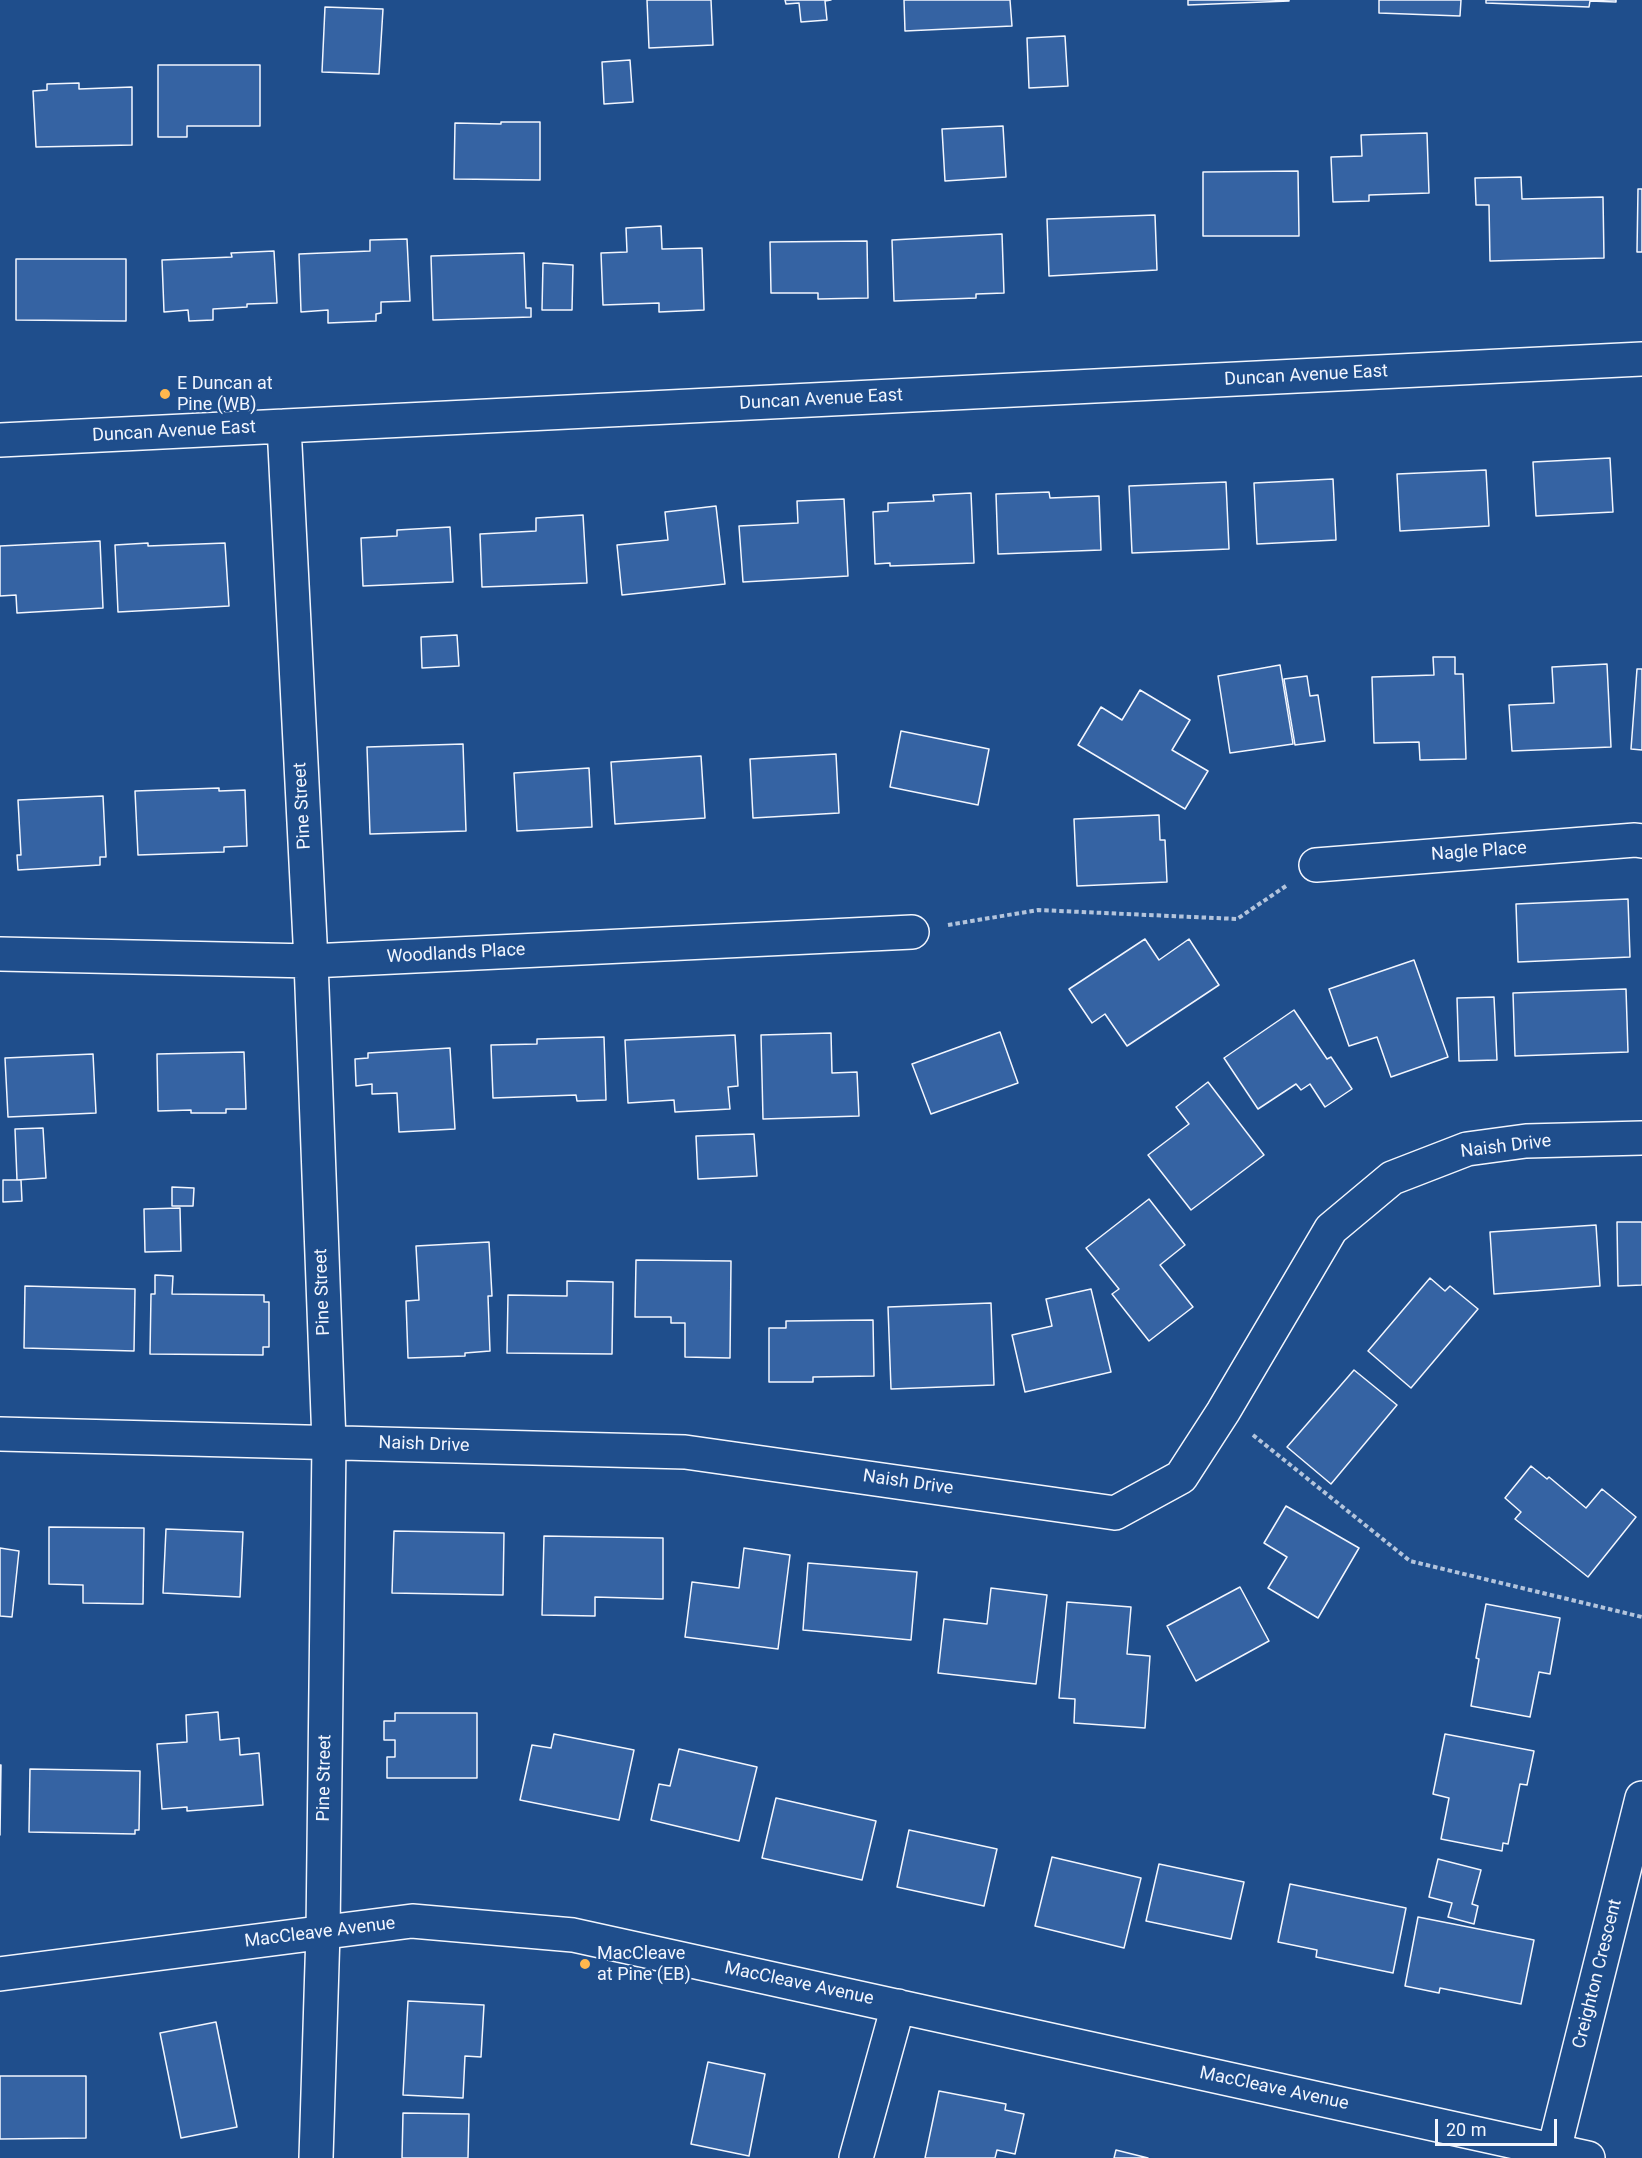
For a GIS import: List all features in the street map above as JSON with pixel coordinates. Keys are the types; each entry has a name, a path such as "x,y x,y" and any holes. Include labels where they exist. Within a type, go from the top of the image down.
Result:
{"street":[{"name":"Duncan Avenue East","path":"0,441 1642,359"},
{"name":"Pine Street","path":"284,426 311,961 329,1442 322,1932 316,2158"},
{"name":"Nagle Place","path":"1316,865 1642,841"},
{"name":"Woodlands Place","path":"0,954 311,961 912,932"},
{"name":"Naish Drive","path":"0,1434 686,1452 1115,1513 1181,1477 1223,1412 1330,1229 1392,1178 1467,1149 1526,1141 1642,1138"},
{"name":"Creighton Crescent","path":"1554,2150 1642,1798"},
{"name":"MacCleave Avenue","path":"0,1974 412,1921 573,1935 1588,2158"},
{"path":"856,2158 898,2006"}],"path":[{"path":"912,932 1038,910 1237,919 1316,865"},
{"path":"1223,1412 1410,1561 1642,1617"}],"building":[{"path":"647,0 711,0 713,45 649,48"},
{"path":"785,0 831,0 825,1 827,20 801,22 799,3 786,4"},
{"path":"904,0 1010,0 1012,26 905,31"},
{"path":"1188,0 1289,0 1289,1 1188,5"},
{"path":"1379,0 1461,0 1460,16 1379,13"},
{"path":"1486,0 1616,0 1616,2 1590,1 1589,7 1486,3"},
{"path":"325,7 383,9 379,74 322,72"},
{"path":"1065,36 1068,86 1029,88 1027,38"},
{"path":"630,60 633,102 604,104 602,62"},
{"path":"158,65 260,65 260,126 187,126 187,137 158,137"},
{"path":"79,83 79,89 132,87 132,145 36,147 33,91 47,90 47,84"},
{"path":"501,122 540,122 540,180 454,179 455,123 501,124"},
{"path":"1003,126 1006,177 945,181 942,129"},
{"path":"1427,133 1429,193 1369,195 1369,201 1333,202 1331,157 1362,156 1361,135"},
{"path":"1298,171 1299,236 1203,236 1203,172"},
{"path":"1521,177 1522,199 1603,197 1604,258 1490,261 1489,205 1476,205 1475,178"},
{"path":"1638,189 1642,189 1642,252 1637,252"},
{"path":"1155,215 1157,270 1049,276 1047,219"},
{"path":"661,226 662,249 702,248 704,310 659,312 659,303 603,305 601,253 627,252 626,228"},
{"path":"1002,234 1004,293 976,294 976,298 894,301 892,240"},
{"path":"407,239 410,301 381,302 381,313 376,314 376,321 328,323 328,310 301,312 299,254 370,251 370,240"},
{"path":"867,241 868,298 818,299 818,293 771,293 770,242"},
{"path":"274,251 277,303 247,304 247,307 213,309 213,320 189,321 188,310 164,312 162,260 232,257 231,253"},
{"path":"524,253 526,308 531,308 531,317 433,320 431,256"},
{"path":"16,259 126,259 126,321 16,320"},
{"path":"543,263 573,265 572,310 542,310"},
{"path":"1610,458 1613,512 1536,516 1533,462"},
{"path":"1486,470 1489,526 1400,531 1397,474"},
{"path":"1333,479 1336,540 1257,544 1254,483"},
{"path":"1226,482 1229,549 1132,553 1129,486"},
{"path":"1049,492 1050,498 1099,496 1101,550 998,554 996,494"},
{"path":"971,493 974,563 890,566 890,563 875,564 873,512 888,511 888,503 934,501 933,495"},
{"path":"844,499 848,576 743,582 739,526 798,523 797,501"},
{"path":"716,506 725,584 622,595 617,545 668,540 665,512"},
{"path":"583,515 587,583 482,587 480,534 536,531 536,518"},
{"path":"450,527 453,582 363,586 361,538 397,536 397,530"},
{"path":"100,541 103,608 17,613 16,595 0,596 0,546"},
{"path":"148,543 148,546 225,543 229,606 118,612 115,545"},
{"path":"457,635 459,666 422,668 421,637"},
{"path":"1433,657 1455,657 1455,674 1463,674 1466,759 1420,760 1419,742 1374,743 1372,677 1434,675"},
{"path":"1607,664 1611,747 1512,751 1509,705 1554,703 1552,667"},
{"path":"1280,665 1293,744 1230,753 1218,676"},
{"path":"1637,669 1642,669 1642,750 1631,749"},
{"path":"1307,676 1310,696 1318,695 1325,741 1295,745 1284,679"},
{"path":"1140,690 1190,720 1172,750 1208,771 1185,809 1078,745 1101,707 1122,720"},
{"path":"901,731 989,749 978,805 890,787"},
{"path":"463,744 466,831 370,834 367,747"},
{"path":"836,754 839,813 753,818 750,759"},
{"path":"701,756 705,818 615,824 611,762"},
{"path":"589,768 592,827 517,831 514,773"},
{"path":"219,788 219,791 245,790 247,846 224,847 224,852 138,855 135,791"},
{"path":"103,796 106,857 100,857 100,865 18,870 17,855 21,855 18,800"},
{"path":"1159,815 1160,840 1165,840 1167,882 1077,886 1074,819"},
{"path":"1628,899 1630,957 1518,962 1516,904"},
{"path":"1145,939 1159,960 1189,939 1219,985 1127,1046 1105,1014 1092,1023 1069,989"},
{"path":"1414,960 1448,1057 1391,1077 1377,1037 1349,1046 1329,989"},
{"path":"1626,989 1628,1052 1515,1056 1513,993"},
{"path":"1494,997 1497,1060 1459,1061 1457,998"},
{"path":"1294,1010 1327,1059 1331,1057 1352,1089 1325,1107 1310,1084 1301,1090 1296,1084 1258,1109 1224,1058"},
{"path":"1000,1032 1018,1083 931,1114 912,1064"},
{"path":"831,1033 832,1073 857,1072 859,1116 763,1119 761,1035"},
{"path":"735,1035 738,1086 728,1087 730,1109 675,1112 674,1100 628,1103 625,1040"},
{"path":"604,1037 606,1100 577,1101 576,1095 493,1098 491,1045 537,1044 537,1039"},
{"path":"450,1048 455,1129 399,1132 397,1093 372,1094 372,1084 356,1086 355,1059 368,1058 368,1053"},
{"path":"244,1052 246,1109 226,1109 226,1113 191,1113 191,1110 158,1111 157,1054"},
{"path":"93,1054 96,1113 8,1117 5,1058"},
{"path":"1208,1082 1264,1155 1191,1210 1148,1155 1189,1124 1176,1107"},
{"path":"43,1128 46,1178 17,1180 15,1129"},
{"path":"754,1134 757,1176 698,1179 696,1136"},
{"path":"3,1180 21,1180 22,1201 3,1202"},
{"path":"172,1187 194,1188 193,1206 172,1206"},
{"path":"1149,1199 1185,1245 1160,1265 1193,1307 1149,1341 1112,1294 1119,1289 1086,1248"},
{"path":"180,1208 181,1251 145,1252 144,1209"},
{"path":"1617,1222 1642,1222 1642,1285 1618,1286"},
{"path":"1596,1225 1600,1286 1494,1294 1490,1232"},
{"path":"489,1242 492,1296 488,1296 490,1351 465,1353 465,1356 408,1358 406,1301 419,1300 416,1246"},
{"path":"636,1260 731,1261 730,1358 685,1357 685,1323 671,1323 671,1317 635,1317"},
{"path":"155,1275 173,1276 172,1294 264,1295 264,1302 269,1302 269,1347 263,1347 263,1355 150,1354 151,1294 155,1294"},
{"path":"1430,1278 1445,1291 1450,1286 1478,1309 1411,1388 1368,1351"},
{"path":"567,1281 613,1282 612,1354 507,1353 508,1295 567,1296"},
{"path":"25,1286 135,1289 134,1351 24,1348"},
{"path":"1091,1289 1111,1372 1025,1392 1012,1335 1052,1326 1046,1299"},
{"path":"991,1303 994,1385 891,1389 888,1307"},
{"path":"873,1320 874,1376 813,1377 813,1382 769,1382 769,1328 786,1328 786,1321"},
{"path":"1354,1370 1397,1405 1331,1484 1287,1447"},
{"path":"1531,1466 1547,1479 1549,1477 1586,1508 1602,1489 1636,1517 1588,1577 1515,1519 1521,1512 1505,1498"},
{"path":"1286,1506 1359,1548 1318,1618 1268,1588 1287,1557 1264,1543"},
{"path":"49,1527 144,1528 143,1604 83,1603 83,1585 49,1584"},
{"path":"166,1529 243,1532 240,1597 163,1593"},
{"path":"394,1531 504,1533 503,1595 392,1593"},
{"path":"544,1536 663,1538 663,1599 595,1597 595,1616 542,1615"},
{"path":"0,1548 19,1551 12,1617 0,1616"},
{"path":"744,1548 790,1555 778,1649 685,1637 692,1582 739,1588"},
{"path":"808,1563 917,1572 911,1640 803,1630"},
{"path":"1240,1587 1269,1641 1196,1681 1167,1626"},
{"path":"991,1588 1047,1595 1036,1684 938,1673 944,1619 987,1624"},
{"path":"1067,1602 1131,1607 1127,1654 1150,1656 1145,1728 1074,1723 1075,1699 1059,1698"},
{"path":"1486,1604 1560,1618 1550,1674 1539,1672 1530,1717 1471,1706 1479,1659 1476,1658"},
{"path":"218,1712 220,1740 239,1738 240,1755 259,1753 263,1805 187,1811 187,1807 162,1809 157,1744 187,1742 186,1715"},
{"path":"395,1713 477,1713 477,1778 387,1778 387,1757 395,1757 395,1740 384,1740 384,1721 395,1721"},
{"path":"554,1734 634,1750 619,1820 520,1800 532,1745 551,1748"},
{"path":"1445,1734 1534,1751 1527,1785 1520,1784 1508,1844 1503,1843 1502,1851 1441,1839 1449,1798 1433,1794"},
{"path":"679,1749 757,1767 739,1841 651,1820 659,1784 670,1786"},
{"path":"0,1765 1,1765 0,1835"},
{"path":"30,1769 140,1771 139,1830 135,1830 135,1834 29,1832"},
{"path":"776,1798 876,1821 862,1880 762,1858"},
{"path":"909,1830 997,1849 984,1906 897,1887"},
{"path":"1052,1857 1141,1878 1124,1948 1035,1926"},
{"path":"1438,1859 1481,1870 1472,1904 1478,1906 1474,1924 1448,1917 1452,1903 1429,1897"},
{"path":"1159,1864 1244,1882 1231,1939 1146,1921"},
{"path":"1290,1884 1406,1908 1393,1973 1316,1957 1317,1950 1278,1942"},
{"path":"1418,1917 1534,1940 1521,2004 1440,1988 1439,1993 1405,1986"},
{"path":"408,2001 484,2005 481,2057 465,2056 463,2098 403,2095"},
{"path":"216,2022 237,2127 181,2138 160,2033"},
{"path":"708,2062 765,2074 749,2156 691,2144"},
{"path":"0,2076 86,2076 86,2138 0,2139"},
{"path":"939,2091 1006,2104 1005,2110 1024,2114 1015,2154 997,2150 995,2158 925,2158"},
{"path":"403,2113 469,2114 468,2158 402,2158"},
{"path":"1116,2150 1148,2158 1114,2158"}],"place":[{"name":"E Duncan at Pine (WB)","path":"165,394"},
{"name":"MacCleave at Pine (EB)","path":"585,1964"}]}
